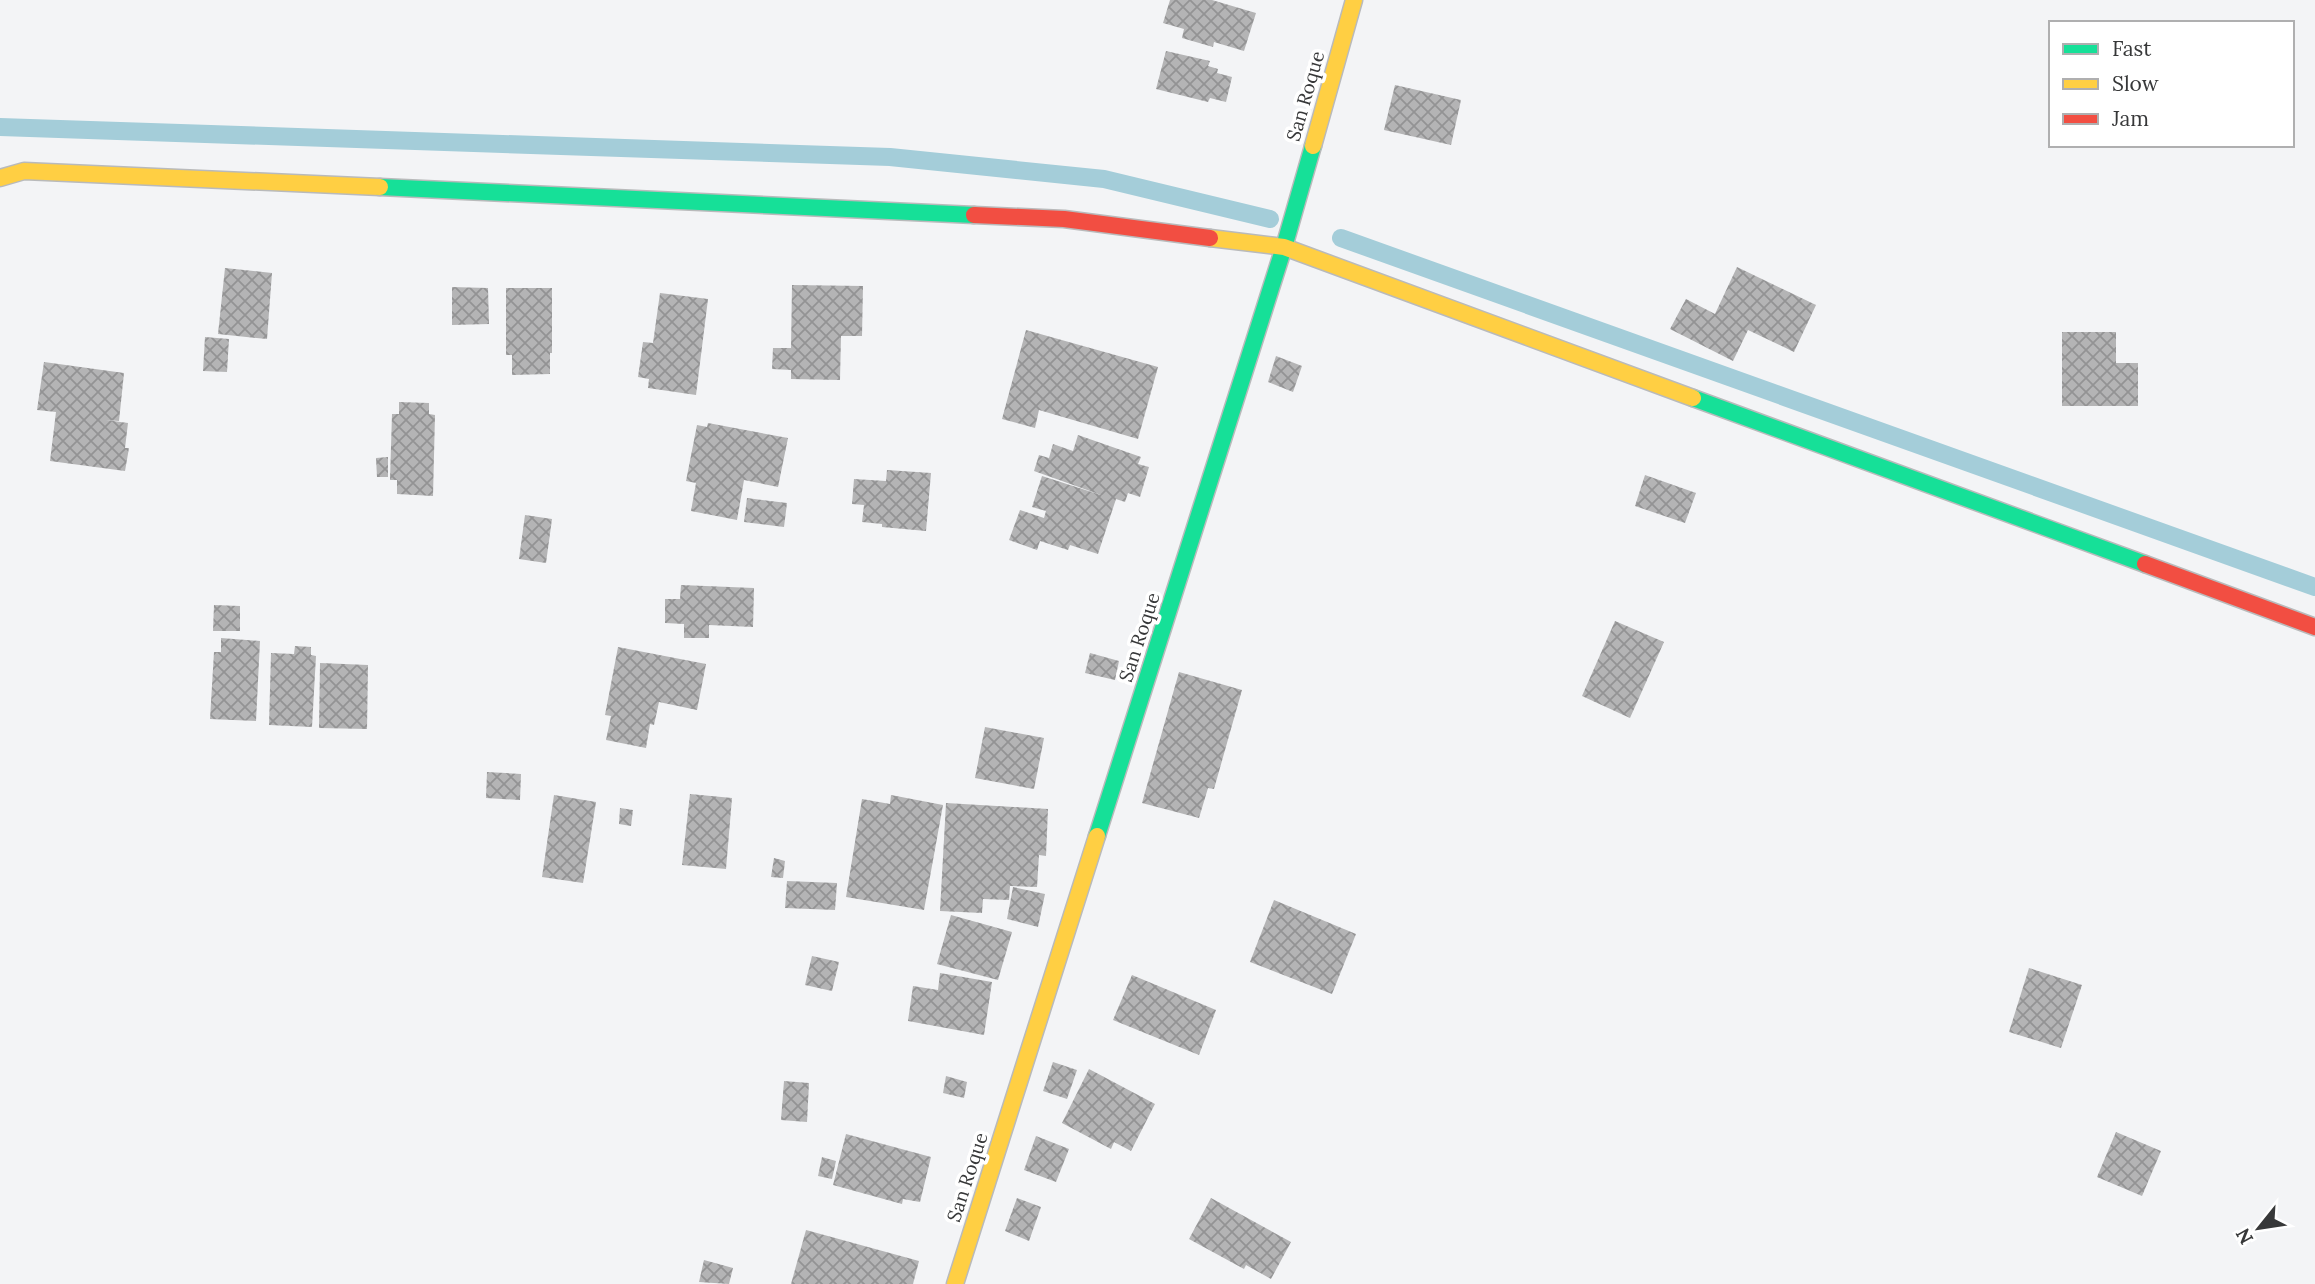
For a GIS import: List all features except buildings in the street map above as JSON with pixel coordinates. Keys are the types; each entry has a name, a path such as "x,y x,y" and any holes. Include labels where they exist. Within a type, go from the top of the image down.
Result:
{"street":[{"name":"San Roque","path":"955,1284 1284,247 1354,0"},
{"path":"0,178 24,171 1064,219 1284,247 2315,628"}],"waterway":[{"path":"0,127 890,157 1104,179 1270,219"},
{"path":"1341,238 2315,587"}],"traffic: fast":[{"path":"1097,836 1284,247 1313,146"},
{"path":"380,187 974,215"},
{"path":"1693,398 2145,564"}],"traffic: slow":[{"path":"1313,146 1354,0"},
{"path":"0,178 24,171 380,187"},
{"path":"1210,238 1284,247 1693,398"},
{"path":"955,1284 1097,836"}],"traffic: jam":[{"path":"974,215 1064,219 1210,238"},
{"path":"2145,564 2315,627"}]}
